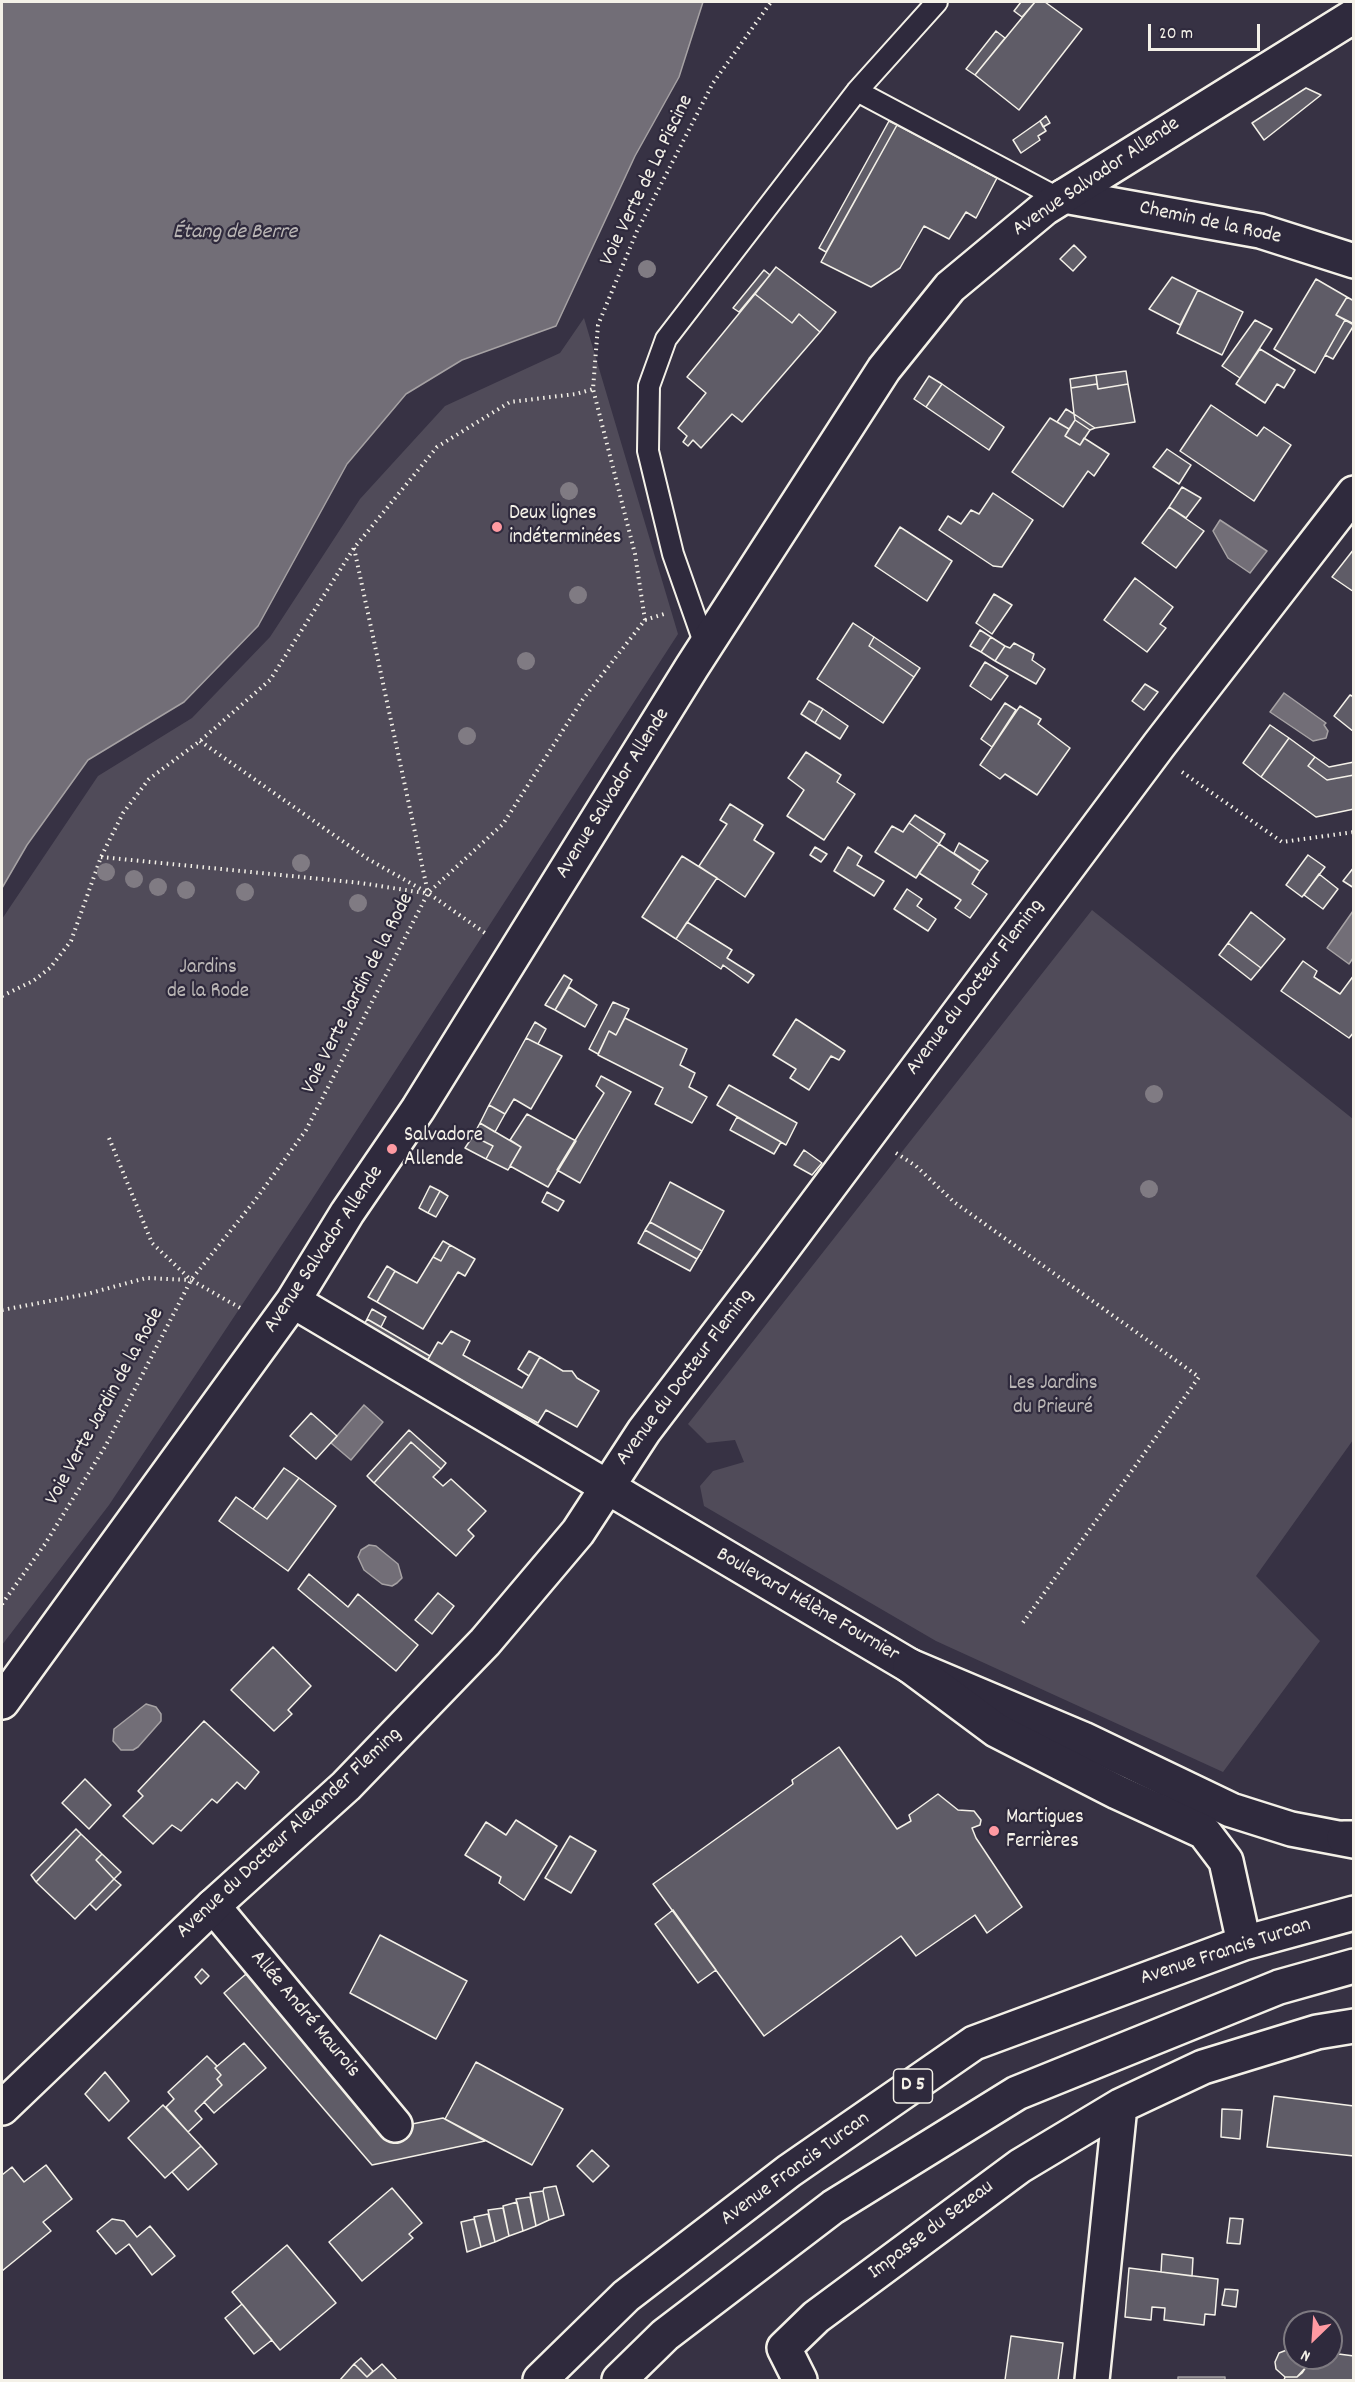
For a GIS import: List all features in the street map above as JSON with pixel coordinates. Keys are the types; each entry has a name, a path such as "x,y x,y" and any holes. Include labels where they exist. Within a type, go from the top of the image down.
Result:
{"main road":[{"name":"Avenue Salvador Allende","path":"2,1702 292,1301 347,1213 418,1109 706,648 892,359 950,286 985,255 1062,197 1353,16"},
{"name":"Chemin de la Rode","path":"1062,197 1260,231 1353,261"},
{"name":"Avenue du Docteur Fleming","path":"606,1489 633,1445 1158,745 1353,493"},
{"name":"Boulevard Hélène Fournier","path":"292,1301 606,1489 910,1666 1083,1738 1231,1810 1291,1829 1351,1838"},
{"name":"Avenue du Docteur Alexander Fleming","path":"2,2108 213,1906 346,1786 485,1642 578,1532 606,1489"},
{"path":"910,1666 996,1730 1117,1792 1204,1832 1217,1846 1229,1868 1244,1943"},
{"name":"Allée André Maurois","path":"213,1906 395,2125"},
{"name":"Avenue Francis Turcan","path":"540,2380 626,2296 789,2171 974,2043 1244,1943 1353,1913"},
{"path":"619,2380 665,2335 833,2207 1017,2093 1279,1987 1353,1966"},
{"name":"Impasse du Sezeau","path":"800,2380 784,2348 816,2318 1020,2166 1120,2106 1203,2067 1317,2032 1353,2026"},
{"path":"1092,2380 1120,2106"}],"lane":[{"path":"706,648 673,554 648,451 649,386 666,339 857,91 937,2"},
{"path":"857,91 1062,197"}],"path":[{"name":"Voie Verte de La Piscine","path":"592,389 598,325 637,231 713,83 771,2"},
{"path":"2,996 33,981 50,968 71,941 100,857 123,813 149,779 200,741 270,680 354,548 437,447 510,402 576,394 592,389"},
{"name":"Voie Verte Jardin de la Rode","path":"2,1604 45,1544 106,1445 191,1280 256,1199 306,1130 428,893 502,824 583,699 645,620 635,554 592,389"},
{"path":"354,548 428,893"},
{"path":"200,741 368,859 428,893 515,954"},
{"path":"1158,745 1172,765 1282,842 1353,832"},
{"path":"100,857 361,883 428,893"},
{"path":"868,1134 916,1166 954,1202 1199,1377 1022,1624"},
{"path":"109,1137 152,1243 191,1280 254,1316 265,1340"},
{"path":"2,1310 87,1294 146,1278 191,1280"}],"green space":[{"name":"Jardins de la Rode","path":"584,318 678,634 307,1207 109,1505 2,1645 2,919 98,776 192,718 270,637 360,499 445,406 560,353"},
{"name":"Les Jardins du Prieuré","path":"1092,910 1353,1119 1353,1440 1256,1576 1320,1641 1223,1772 936,1641 704,1506 700,1486 713,1471 744,1462 735,1440 707,1443 688,1424"}],"water":[{"name":"Étang de Berre","path":"2,2 703,2 679,77 635,156 556,326 462,360 406,394 347,464 258,626 184,702 88,760 27,845 2,888"},
{"path":"1220,520 1267,551 1250,573 1228,558 1213,531"},
{"path":"1284,693 1326,723 1324,725 1328,731 1326,738 1313,741 1270,712"},
{"path":"1353,911 1353,958 1349,964 1327,948"},
{"path":"364,1405 383,1422 351,1460 331,1443"},
{"path":"369,1545 376,1546 398,1564 402,1578 397,1583 392,1586 382,1584 364,1570 358,1557 361,1550"},
{"path":"146,1704 156,1707 161,1714 161,1721 138,1747 133,1750 121,1750 113,1741 114,1729"},
{"path":"1178,2377 1225,2377 1225,2380 1178,2380"}],"building":[{"path":"1021,2 1035,2 1022,17 1014,11"},
{"path":"1035,2 1045,2 1082,29 1019,110 975,75"},
{"path":"996,31 1005,38 975,75 966,69"},
{"path":"1306,88 1321,95 1264,140 1252,123"},
{"path":"1046,116 1050,123 1043,127 1040,121"},
{"path":"889,121 897,125 826,252 819,248"},
{"path":"1040,121 1046,131 1038,136 1040,140 1021,153 1013,140"},
{"path":"897,125 997,178 976,218 966,212 949,239 924,226 900,268 871,287 821,262"},
{"path":"1074,245 1086,257 1073,271 1060,259"},
{"path":"776,267 836,312 820,332 799,314 792,323 755,294"},
{"path":"764,270 770,275 739,312 733,308"},
{"path":"1172,277 1198,290 1180,325 1149,309"},
{"path":"1316,279 1347,297 1336,315 1345,320 1315,373 1274,349"},
{"path":"1198,290 1243,312 1222,355 1177,333"},
{"path":"755,294 792,323 799,314 820,332 742,422 732,414 701,448 693,440 688,446 683,442 687,436 678,428 706,393 687,377"},
{"path":"1347,297 1354,301 1354,324 1336,315"},
{"path":"1255,320 1272,329 1240,378 1222,366"},
{"path":"1345,320 1354,325 1333,359 1325,355"},
{"path":"1260,349 1295,370 1284,388 1277,384 1265,403 1236,384"},
{"path":"1126,371 1128,384 1098,389 1096,375"},
{"path":"1096,375 1097,384 1071,388 1070,379"},
{"path":"929,376 942,384 926,407 914,399"},
{"path":"942,384 1004,427 989,450 926,407"},
{"path":"1097,384 1098,389 1128,384 1135,422 1095,428 1074,414 1071,388"},
{"path":"1211,405 1257,436 1264,427 1291,445 1254,501 1180,451"},
{"path":"1066,409 1074,414 1075,420 1069,429 1057,422"},
{"path":"1074,414 1095,428 1090,430 1075,420"},
{"path":"1050,418 1069,429 1065,436 1080,445 1084,438 1109,454 1094,476 1088,471 1063,507 1012,472"},
{"path":"1075,420 1090,430 1080,445 1065,436"},
{"path":"1167,449 1191,465 1179,484 1153,467"},
{"path":"1182,487 1201,498 1186,518 1169,507"},
{"path":"993,493 1033,520 1002,567 993,566 939,530 948,516 961,524 971,510 979,514"},
{"path":"1169,507 1204,531 1176,568 1142,543"},
{"path":"900,527 952,561 927,601 875,566"},
{"path":"1354,549 1354,592 1332,577"},
{"path":"1135,578 1173,607 1160,624 1166,628 1147,652 1104,620"},
{"path":"994,594 1012,605 992,634 976,623"},
{"path":"853,623 874,637 869,646 914,677 883,723 817,679"},
{"path":"980,630 991,637 981,652 970,646"},
{"path":"874,637 920,668 914,677 869,646"},
{"path":"991,637 1005,646 995,661 981,652"},
{"path":"1014,643 1034,654 1032,660 1045,669 1036,684 995,661 1005,646 1010,648"},
{"path":"985,662 1008,676 991,700 970,686"},
{"path":"1145,684 1158,692 1144,710 1132,701"},
{"path":"1350,695 1354,697 1354,732 1334,716"},
{"path":"809,701 823,709 815,723 801,714"},
{"path":"1005,703 1016,710 992,747 981,739"},
{"path":"1020,706 1041,719 1038,724 1070,748 1037,795 1005,774 1000,779 980,765"},
{"path":"823,709 848,726 840,739 815,723"},
{"path":"1270,725 1289,738 1261,777 1243,763"},
{"path":"1289,738 1315,757 1308,766 1327,780 1354,775 1354,809 1316,817 1261,777"},
{"path":"806,752 841,775 837,782 855,794 824,840 787,816 804,790 788,778"},
{"path":"1315,757 1329,767 1354,762 1354,775 1327,780 1308,766"},
{"path":"730,804 763,825 754,840 774,853 745,897 699,866 727,824 720,820"},
{"path":"915,815 945,834 939,844 909,823"},
{"path":"909,823 939,844 916,878 875,852 892,826 903,832"},
{"path":"959,843 988,861 980,871 954,853"},
{"path":"939,844 980,871 972,884 987,894 970,918 955,908 961,900 919,873"},
{"path":"815,847 827,854 821,862 810,855"},
{"path":"848,847 862,856 857,865 884,881 874,896 834,871"},
{"path":"1308,855 1325,867 1302,897 1286,885"},
{"path":"682,856 717,878 676,939 642,917"},
{"path":"1354,867 1354,888 1343,881"},
{"path":"1319,874 1338,889 1323,909 1304,895"},
{"path":"907,889 922,899 917,906 936,919 928,931 894,909"},
{"path":"1251,912 1285,939 1261,968 1228,943"},
{"path":"687,922 732,950 727,958 754,975 748,983 723,965 721,969 676,939"},
{"path":"1228,943 1261,968 1251,980 1219,955"},
{"path":"1303,961 1317,971 1314,977 1340,994 1354,975 1354,1032 1349,1038 1281,991"},
{"path":"564,975 572,980 555,1010 545,1005"},
{"path":"569,987 597,1005 585,1027 555,1010"},
{"path":"613,1002 629,1009 616,1035 609,1031 598,1054 589,1049"},
{"path":"625,1018 687,1049 680,1065 695,1073 689,1087 707,1097 692,1123 655,1104 663,1088 598,1055 609,1031 616,1035"},
{"path":"796,1019 845,1051 839,1060 831,1056 809,1090 790,1078 796,1069 773,1055"},
{"path":"535,1022 546,1029 538,1044 526,1038"},
{"path":"526,1038 562,1056 531,1109 514,1099 505,1114 489,1105"},
{"path":"601,1076 631,1092 580,1183 557,1170 604,1093 596,1086"},
{"path":"729,1085 797,1123 786,1145 717,1105"},
{"path":"489,1105 505,1114 495,1132 480,1123"},
{"path":"527,1114 576,1141 548,1187 510,1166 521,1147 510,1140"},
{"path":"737,1117 781,1142 774,1154 730,1130"},
{"path":"480,1123 521,1147 508,1170 486,1159 493,1146 473,1136"},
{"path":"473,1136 493,1146 486,1159 465,1148"},
{"path":"804,1150 822,1163 812,1175 794,1165"},
{"path":"670,1182 724,1211 702,1251 650,1222"},
{"path":"430,1186 440,1191 428,1213 419,1208"},
{"path":"440,1191 448,1196 436,1217 428,1213"},
{"path":"547,1192 564,1201 558,1211 542,1202"},
{"path":"650,1222 702,1251 697,1259 645,1230"},
{"path":"645,1230 697,1259 690,1271 638,1243"},
{"path":"443,1241 450,1245 441,1261 433,1257"},
{"path":"450,1245 475,1259 465,1276 458,1272 423,1329 377,1302 395,1271 417,1283 433,1257 441,1261"},
{"path":"387,1266 395,1271 377,1302 368,1297"},
{"path":"372,1309 386,1317 381,1327 367,1319"},
{"path":"367,1319 430,1356 427,1361 364,1325"},
{"path":"451,1331 470,1341 463,1355 522,1388 540,1357 563,1371 572,1371 577,1378 599,1391 577,1427 546,1410 538,1423 427,1361 438,1342 442,1344"},
{"path":"529,1351 540,1357 529,1376 518,1369"},
{"path":"311,1413 337,1436 316,1459 290,1436"},
{"path":"409,1430 446,1463 441,1469 411,1442 374,1483 367,1476"},
{"path":"411,1442 441,1469 433,1477 443,1486 451,1479 486,1511 468,1530 474,1536 456,1556 374,1483"},
{"path":"284,1468 299,1478 267,1519 253,1509"},
{"path":"299,1478 336,1506 288,1571 219,1521 236,1497 267,1519"},
{"path":"309,1574 348,1607 358,1594 418,1645 396,1671 298,1589"},
{"path":"438,1593 454,1606 432,1634 415,1620"},
{"path":"273,1647 311,1686 288,1710 292,1714 274,1731 231,1690"},
{"path":"204,1721 259,1772 245,1789 237,1782 217,1803 212,1799 181,1831 172,1825 153,1844 123,1816 143,1796 138,1791"},
{"path":"839,1747 897,1829 911,1821 909,1815 938,1794 958,1810 974,1811 981,1820 980,1825 972,1828 976,1838 1022,1907 987,1933 975,1915 916,1956 901,1936 764,2036 653,1884 793,1784 792,1780"},
{"path":"85,1779 111,1805 89,1829 62,1803"},
{"path":"516,1820 557,1846 524,1900 499,1883 501,1877 465,1855 486,1822 506,1835"},
{"path":"76,1829 81,1834 36,1882 31,1875"},
{"path":"81,1834 102,1854 96,1860 114,1879 75,1919 36,1882"},
{"path":"570,1836 596,1851 571,1893 545,1878"},
{"path":"102,1854 121,1872 114,1879 96,1860"},
{"path":"114,1879 121,1885 96,1910 90,1904"},
{"path":"673,1910 716,1970 698,1983 655,1924"},
{"path":"380,1935 467,1981 436,2039 350,1993"},
{"path":"202,1969 209,1976 201,1984 195,1977"},
{"path":"246,1974 386,2129 443,2118 485,2141 372,2165 224,1993"},
{"path":"244,2043 266,2068 214,2113 204,2102 222,2085 217,2079 221,2075 215,2068"},
{"path":"207,2056 217,2066 215,2068 221,2075 217,2079 222,2085 195,2111 202,2119 188,2132 166,2107 174,2099 168,2092"},
{"path":"476,2062 563,2109 532,2165 445,2119"},
{"path":"105,2072 129,2101 109,2121 85,2094"},
{"path":"1274,2096 1354,2106 1354,2156 1267,2147"},
{"path":"163,2105 201,2146 165,2178 128,2138"},
{"path":"1222,2109 1242,2110 1240,2139 1221,2137"},
{"path":"201,2146 217,2164 188,2190 172,2172"},
{"path":"592,2150 609,2166 593,2182 577,2166"},
{"path":"46,2165 72,2199 43,2222 51,2231 2,2271 2,2175 12,2167 24,2182"},
{"path":"556,2186 564,2215 549,2220 543,2191 544,2188"},
{"path":"392,2188 422,2223 409,2234 413,2238 362,2281 329,2242"},
{"path":"543,2191 549,2220 536,2226 530,2193"},
{"path":"530,2197 536,2226 523,2231 516,2199"},
{"path":"517,2202 523,2231 509,2236 503,2206"},
{"path":"503,2208 509,2236 495,2242 488,2210"},
{"path":"488,2214 495,2242 481,2247 474,2217"},
{"path":"1230,2218 1243,2219 1240,2244 1227,2243"},
{"path":"112,2219 124,2221 137,2237 150,2226 175,2256 152,2275 129,2244 116,2254 97,2231"},
{"path":"474,2219 481,2247 467,2252 461,2222"},
{"path":"287,2245 336,2303 280,2350 232,2292"},
{"path":"1162,2254 1193,2258 1192,2276 1161,2272"},
{"path":"1129,2268 1218,2279 1215,2315 1205,2314 1204,2325 1164,2320 1165,2308 1152,2307 1151,2320 1125,2317"},
{"path":"1225,2289 1238,2290 1236,2307 1222,2305"},
{"path":"242,2304 272,2340 254,2354 225,2318"},
{"path":"1011,2336 1063,2343 1058,2380 1005,2380"},
{"path":"1283,2351 1283,2370 1303,2370 1297,2377 1285,2377 1276,2369 1275,2362 1279,2353"},
{"path":"1343,2355 1354,2356 1354,2380 1284,2380 1285,2377 1297,2377 1304,2370 1343,2370"},
{"path":"361,2358 373,2371 367,2377 354,2364"},
{"path":"354,2364 367,2377 382,2364 397,2380 340,2380"}],"place":[{"name":"Deux lignes indéterminées","path":"497,527"},
{"name":"Salvadore Allende","path":"392,1149"},
{"name":"Martigues Ferrières","path":"994,1831"}]}
